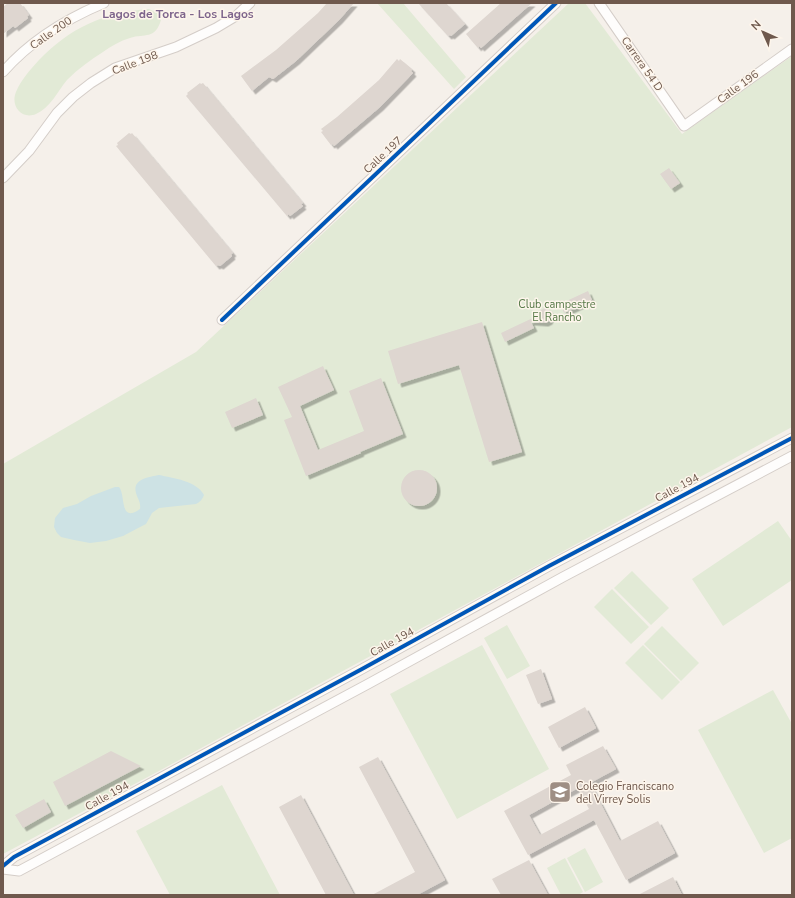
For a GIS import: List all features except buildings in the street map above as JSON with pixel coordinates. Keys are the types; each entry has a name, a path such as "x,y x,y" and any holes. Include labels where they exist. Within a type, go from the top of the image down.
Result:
{"street":[{"name":"Calle 200","path":"3,72 25,51 65,21 104,3"},
{"name":"Calle 198","path":"3,178 29,151 73,97 91,83 115,68 176,47 216,28 236,16 250,3"},
{"name":"Calle 197","path":"222,320 556,3"},
{"name":"Carrera 54 D","path":"599,3 684,126"},
{"name":"Calle 196","path":"684,126 792,48"},
{"name":"Calle 194","path":"3,868 14,858 544,569 792,438"},
{"name":"Calle 194","path":"3,868 19,871 792,456"}],"green space":[{"path":"377,3 403,3 466,77 454,89"},
{"name":"Club campestre El Rancho","path":"569,3 585,3 682,134 792,56 792,427 159,771 3,854 3,464 196,352"},
{"path":"149,9 157,13 161,20 156,31 149,35 123,41 93,58 67,80 50,104 36,114 26,115 18,110 16,107 15,97 20,83 39,60 63,39 103,18 117,14"},
{"path":"778,521 792,541 792,580 723,626 692,579"},
{"path":"632,571 669,608 651,625 614,588"},
{"path":"612,589 649,627 631,644 594,607"},
{"path":"507,625 530,666 507,679 484,638"},
{"path":"662,626 699,663 681,681 644,644"},
{"path":"482,645 549,769 457,819 390,694"},
{"path":"643,645 680,682 662,700 625,663"},
{"path":"773,690 792,724 792,838 764,853 698,730"},
{"path":"222,785 280,895 170,895 136,831"},
{"path":"585,848 603,882 585,892 567,858"},
{"path":"565,858 583,892 578,895 561,895 547,868"}],"shaded area":[{"path":"159,475 178,479 196,486 204,495 201,501 196,504 159,508 152,513 146,524 123,536 106,541 90,543 61,537 57,533 54,527 55,518 63,508 77,504 91,496 115,487 119,487 121,491 126,511 133,513 140,509 140,503 135,488 136,485 142,480"}],"cycle path":[{"path":"222,320 556,3"},
{"path":"3,866 14,857 549,566 792,438"}],"place":[{"name":"Colegio Franciscano del Virrey Solis","path":"560,792"}],"district":[{"name":"Lagos de Torca - Los Lagos","path":"178,14"}]}
